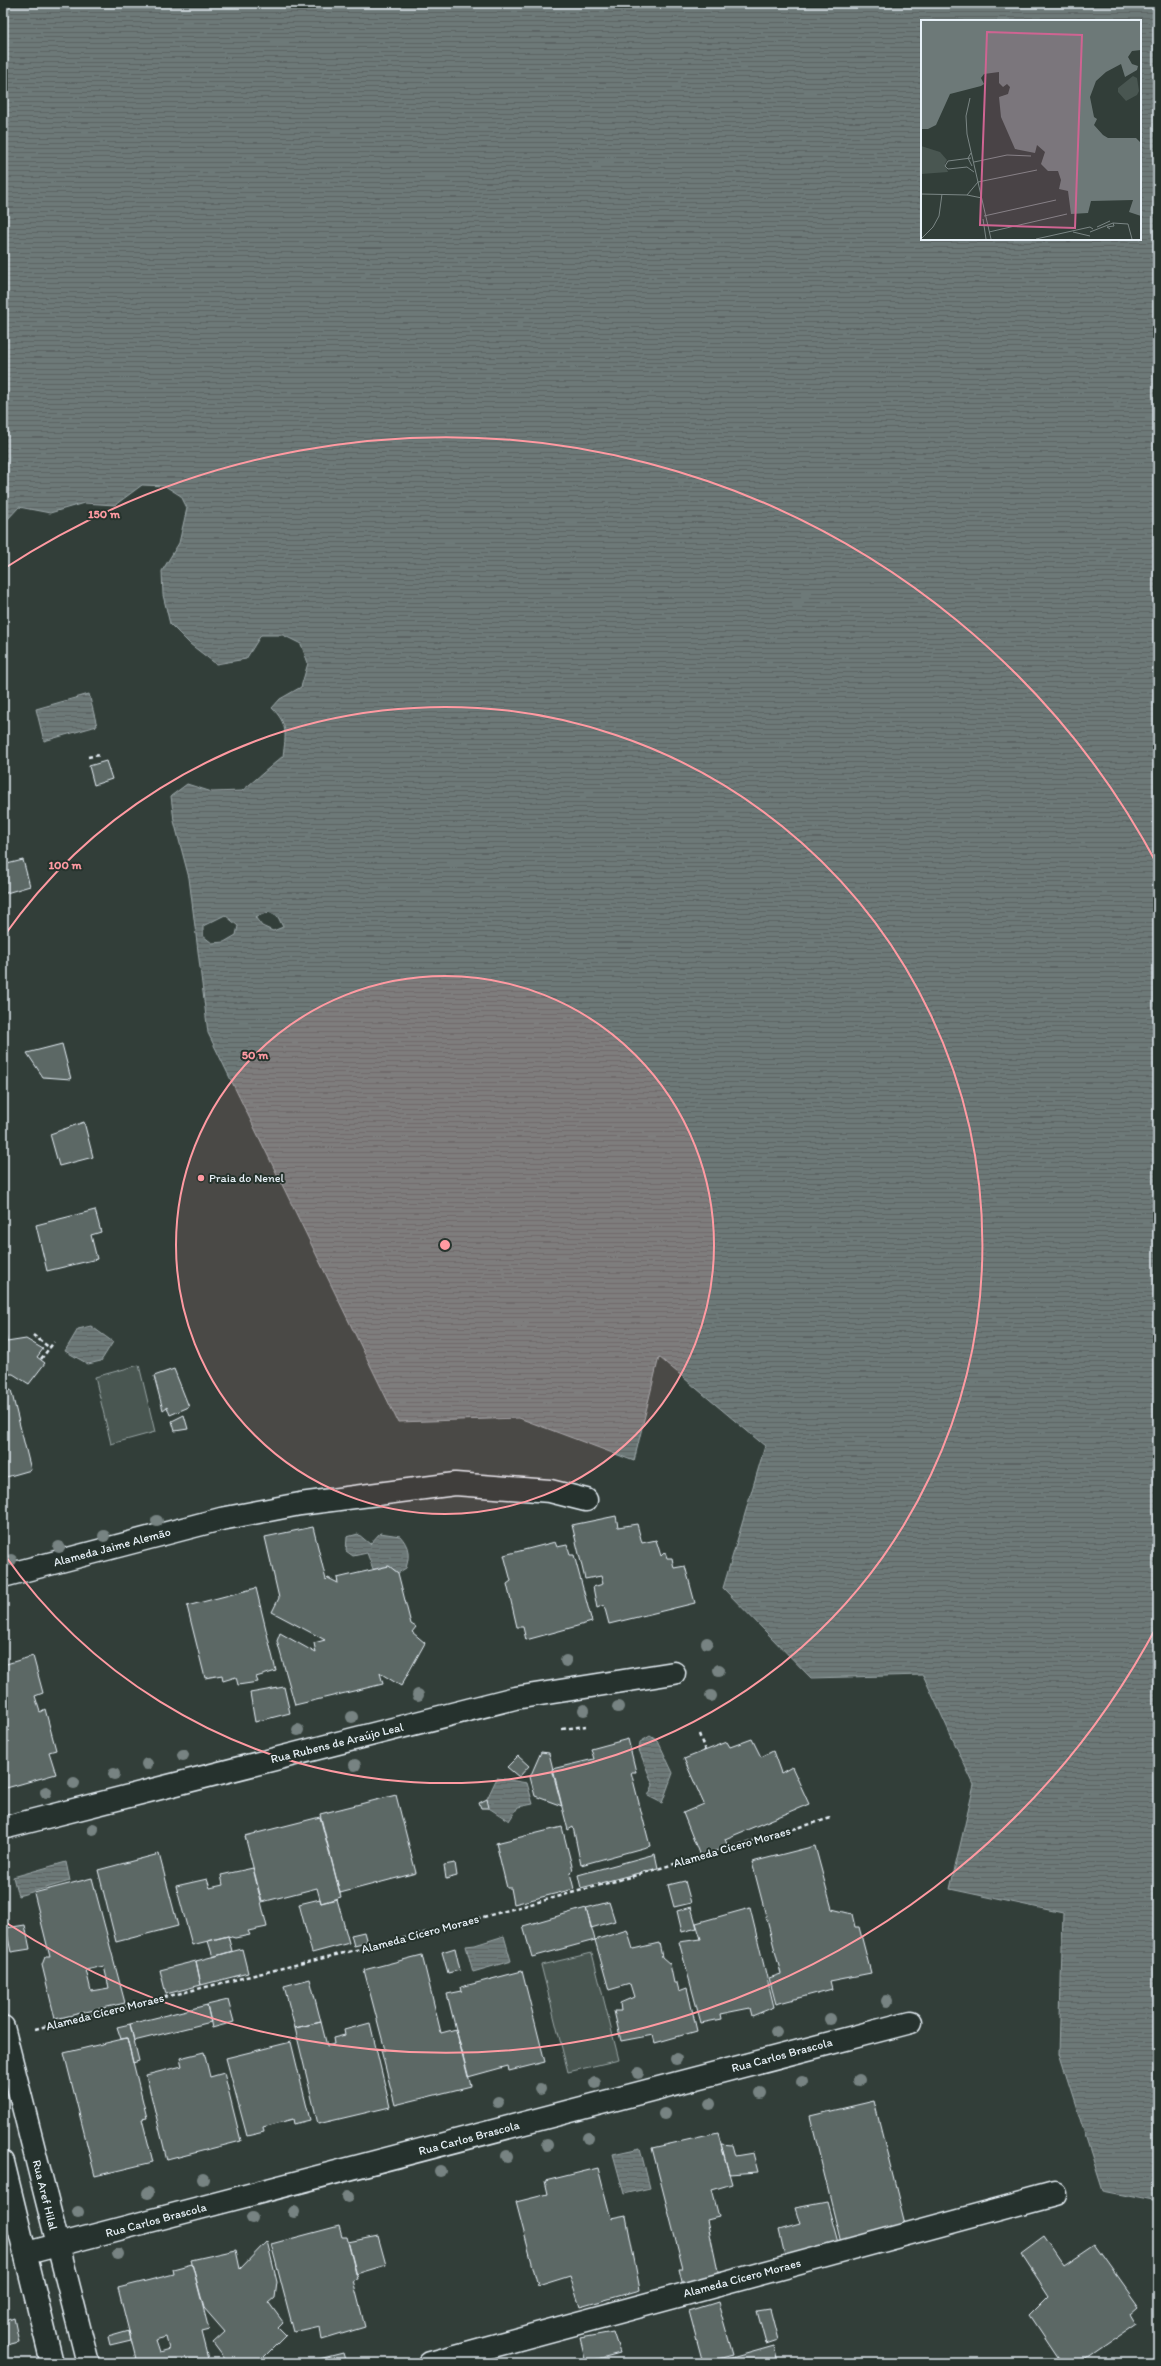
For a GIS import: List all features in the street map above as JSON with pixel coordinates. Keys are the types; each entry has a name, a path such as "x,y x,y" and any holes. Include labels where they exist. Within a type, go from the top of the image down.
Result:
{"street":[{"name":"Alameda Jaime Alemão","path":"3,1576 221,1519 300,1504 455,1484 550,1491 586,1500"},
{"name":"Rua Rubens de Araújo Leal","path":"3,1828 515,1698 674,1673"},
{"name":"Rua Carlos Brascola","path":"27,2253 911,2022"},
{"name":"Rua Aref Hilal","path":"4,2034 88,2363"},
{"path":"3,2162 27,2253 52,2363"},
{"name":"Alameda Cícero Moraes","path":"430,2363 1055,2194"}],"path":[{"path":"88,757 100,755"},
{"path":"33,1335 50,1348"},
{"path":"41,1359 54,1342"},
{"path":"562,1730 586,1726"},
{"path":"698,1734 705,1751"},
{"name":"Alameda Cícero Moraes","path":"4,2034 425,1933 630,1877 831,1818"}],"shaded area":[{"path":"3,3 1158,3 1158,2202 1103,2191 1059,2053 1063,1913 950,1889 974,1785 923,1675 811,1678 723,1588 765,1446 659,1357 634,1461 519,1418 398,1422 208,1033 189,878 174,821 171,796 187,784 212,792 242,791 283,756 285,730 281,719 272,708 280,699 301,687 308,663 301,644 283,635 261,635 246,659 216,664 190,644 170,624 163,595 162,571 179,543 187,508 181,496 165,486 142,485 115,505 84,503 50,513 19,507 7,520 3,519","holes":["269,912 278,917 283,927 273,931 262,926 255,917","225,915 238,926 236,935 224,942 212,943 203,936 203,926"]},
{"path":"89,694 97,726 44,741 36,709"},
{"path":"91,1326 113,1342 101,1361 88,1364 65,1351 78,1329"},
{"path":"139,1365 155,1432 111,1444 95,1377"},
{"path":"380,1533 400,1536 407,1547 408,1555 406,1568 398,1573 389,1566 373,1569 367,1553 353,1556 346,1551 347,1537 358,1534 370,1544"},
{"path":"650,1736 658,1741 673,1773 662,1803 648,1796 653,1785 639,1750 640,1742"},
{"path":"497,1778 527,1783 533,1804 518,1807 509,1821 484,1805"},
{"path":"66,1862 70,1881 18,1896 13,1877"},
{"path":"504,1936 511,1961 473,1972 466,1946 475,1945"},
{"path":"592,1953 619,2060 568,2072 541,1965"},
{"path":"640,2148 650,2188 624,2194 613,2154"}],"building":[{"path":"106,761 112,779 94,785 89,766"},
{"path":"23,860 30,886 3,894 3,865"},
{"path":"62,1044 71,1079 43,1077 27,1053"},
{"path":"84,1122 93,1157 59,1166 50,1134"},
{"path":"95,1210 101,1232 91,1235 97,1259 47,1271 36,1225"},
{"path":"3,1326 7,1342 26,1339 43,1349 37,1357 45,1363 29,1384 13,1374 6,1374 8,1379 3,1380"},
{"path":"174,1369 189,1407 170,1415 167,1407 163,1410 154,1376"},
{"path":"11,1390 31,1470 3,1478 3,1392"},
{"path":"184,1415 188,1429 175,1431 172,1421"},
{"path":"616,1516 618,1527 637,1524 642,1543 656,1540 661,1556 665,1552 667,1558 672,1558 674,1568 685,1566 695,1603 609,1624 604,1605 597,1608 593,1587 603,1584 601,1576 585,1579 572,1525"},
{"path":"313,1527 326,1580 328,1578 338,1583 337,1578 389,1566 398,1573 411,1624 416,1627 412,1632 425,1643 401,1686 380,1673 383,1684 295,1705 277,1641 280,1633 316,1653 314,1643 325,1640 272,1612 279,1598 265,1537"},
{"path":"555,1542 557,1547 567,1545 570,1555 574,1555 592,1622 526,1640 523,1627 517,1627 507,1584 511,1581 504,1555"},
{"path":"256,1588 276,1671 256,1677 258,1682 238,1685 236,1677 223,1681 222,1675 205,1678 187,1606"},
{"path":"33,1656 43,1693 35,1696 40,1712 45,1709 56,1750 49,1752 56,1774 3,1789 3,1665"},
{"path":"284,1687 290,1713 255,1722 250,1693"},
{"path":"628,1739 636,1772 631,1772 650,1846 581,1865 573,1827 568,1830 552,1769 594,1759 591,1749"},
{"path":"752,1739 761,1757 773,1751 781,1773 792,1767 809,1804 725,1839 728,1847 700,1856 683,1813 704,1804 684,1759 727,1742 730,1747"},
{"path":"541,1752 549,1753 562,1806 535,1796 530,1777"},
{"path":"518,1756 529,1766 519,1777 507,1767"},
{"path":"396,1795 416,1873 340,1893 320,1814"},
{"path":"487,1799 489,1808 481,1808 479,1803"},
{"path":"320,1817 341,1897 321,1903 317,1888 262,1902 245,1836"},
{"path":"562,1827 573,1870 570,1873 574,1889 514,1904 511,1888 507,1888 496,1843"},
{"path":"815,1846 832,1909 852,1914 855,1927 859,1927 871,1973 830,1981 832,1989 776,2004 769,1978 781,1974 752,1862"},
{"path":"159,1854 178,1926 116,1942 98,1870"},
{"path":"655,1854 658,1868 581,1888 578,1875"},
{"path":"455,1863 457,1876 446,1879 444,1865"},
{"path":"253,1868 267,1927 248,1931 250,1935 235,1938 228,1936 192,1945 176,1886 207,1879 210,1888 223,1885 221,1875"},
{"path":"92,1878 125,2003 55,2019 42,1965 45,1957 50,1957 34,1893","holes":["104,1966 109,1988 91,1991 86,1970"]},
{"path":"685,1881 691,1903 674,1907 668,1885"},
{"path":"320,1899 321,1903 337,1899 349,1943 312,1953 299,1904"},
{"path":"609,1902 615,1921 591,1928 586,1908"},
{"path":"691,1907 697,1928 682,1932 677,1911"},
{"path":"586,1908 595,1940 532,1957 523,1926"},
{"path":"750,1908 774,2007 752,2016 750,2008 720,2014 721,2019 701,2023 679,1942 701,1939 696,1923"},
{"path":"25,1925 30,1949 11,1952 6,1928"},
{"path":"627,1930 633,1949 659,1943 662,1957 670,1964 674,1983 677,1983 679,1991 687,1988 697,2031 655,2043 653,2035 621,2041 614,2011 621,2011 620,2003 634,1997 630,1984 609,1990 595,1940"},
{"path":"364,1932 367,1943 354,1946 351,1935"},
{"path":"228,1936 232,1951 213,1957 208,1941"},
{"path":"455,1948 460,1970 448,1973 442,1952"},
{"path":"242,1949 248,1973 201,1985 196,1961"},
{"path":"422,1955 441,2033 456,2029 471,2086 395,2105 381,2050 385,2050 364,1970"},
{"path":"196,1961 201,1985 166,1994 160,1970"},
{"path":"522,1971 545,2062 509,2071 508,2066 468,2077 447,1994 462,1991 461,1987"},
{"path":"310,1979 321,2022 295,2028 284,1986"},
{"path":"228,2000 234,2022 212,2028 207,2005"},
{"path":"207,2005 211,2022 134,2041 130,2024"},
{"path":"321,2022 327,2046 334,2044 333,2038 345,2035 344,2030 370,2023 390,2107 318,2124 295,2028"},
{"path":"130,2024 139,2061 133,2063 127,2038 121,2039 117,2027"},
{"path":"127,2038 147,2118 142,2119 153,2162 95,2176 64,2053"},
{"path":"291,2042 310,2120 294,2124 293,2119 263,2127 264,2132 247,2136 226,2058"},
{"path":"204,2052 210,2077 224,2073 241,2141 167,2160 146,2075 182,2066 180,2058"},
{"path":"874,2101 907,2232 842,2247 810,2116"},
{"path":"718,2133 732,2184 712,2190 719,2217 707,2220 720,2281 684,2290 679,2269 683,2269 652,2148"},
{"path":"721,2144 732,2145 735,2156 753,2153 758,2172 729,2174"},
{"path":"598,2168 611,2219 626,2216 640,2290 580,2307 570,2276 538,2286 516,2202 548,2194 545,2181"},
{"path":"827,2202 840,2250 787,2265 779,2230 800,2224 795,2208"},
{"path":"339,2226 342,2237 347,2237 358,2279 353,2280 365,2327 322,2340 320,2326 294,2332 271,2244"},
{"path":"378,2236 386,2265 356,2274 348,2242"},
{"path":"1044,2236 1064,2265 1095,2244 1139,2306 1131,2313 1137,2323 1079,2363 1062,2363 1030,2315 1049,2296 1021,2253"},
{"path":"267,2241 277,2282 275,2298 269,2303 283,2322 278,2327 286,2335 258,2363 221,2363 225,2359 213,2343 225,2332 204,2308 191,2260 236,2250 240,2269"},
{"path":"192,2264 209,2330 201,2332 209,2363 137,2363 118,2288 174,2274 173,2269","holes":["166,2337 169,2349 159,2352 155,2340"]},
{"path":"718,2302 733,2355 703,2363 689,2311"},
{"path":"770,2309 778,2340 766,2344 757,2311"},
{"path":"14,2318 19,2342 7,2345 3,2335 3,2322"},
{"path":"129,2331 131,2340 110,2345 108,2337"},
{"path":"613,2332 620,2353 586,2362 580,2338"},
{"path":"774,2346 778,2363 714,2363"},
{"path":"343,2353 346,2363 303,2363"}],"place":[{"name":"Praia do Nenel","path":"201,1178"}]}
